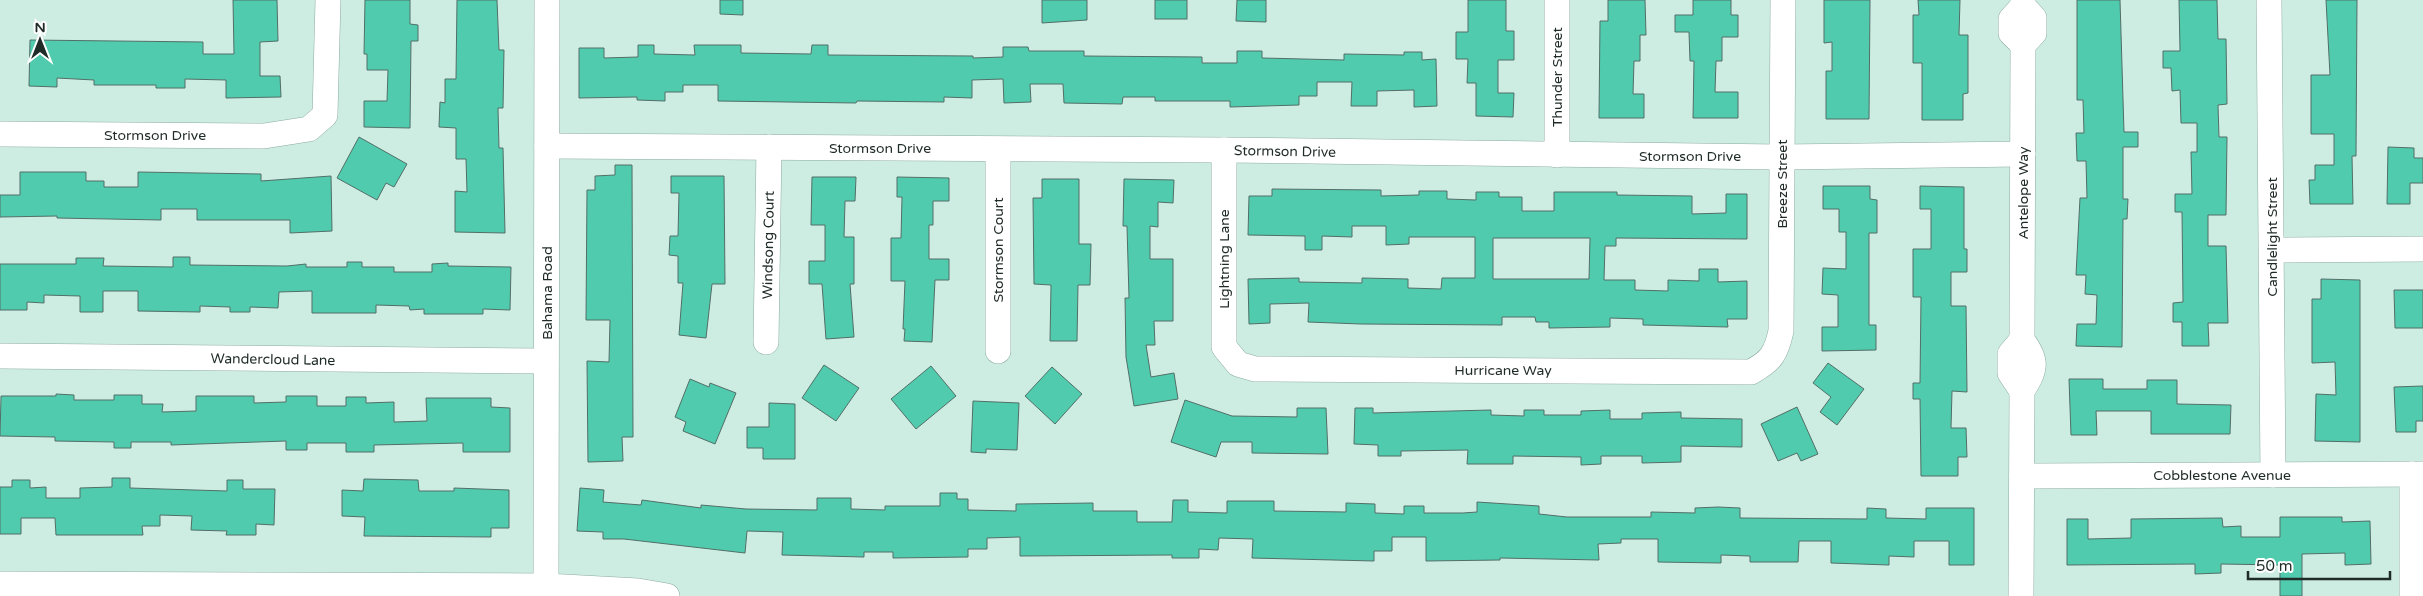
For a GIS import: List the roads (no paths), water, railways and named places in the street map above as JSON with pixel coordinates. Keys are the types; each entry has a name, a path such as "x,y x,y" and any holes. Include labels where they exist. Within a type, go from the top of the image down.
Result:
{"street":[{"name":"Stormson Drive","path":"0,134 264,136 309,129 325,115 328,0"},
{"name":"Bahama Road","path":"546,586 548,0"},
{"name":"Thunder Street","path":"1557,0 1557,155"},
{"name":"Breeze Street","path":"1767,363 1777,348 1781,331 1783,0"},
{"name":"Candlelight Street","path":"2269,0 2273,475"},
{"name":"Antelope Way","path":"2021,596 2022,391 2010,373 2010,354 2022,340 2023,46 2011,33 2011,20 2023,3"},
{"name":"Stormson Drive","path":"547,146 1224,150 1782,157 2023,154"},
{"name":"Windsong Court","path":"766,342 769,147"},
{"name":"Stormson Court","path":"998,149 998,351"},
{"name":"Lightning Lane","path":"1224,150 1224,347 1238,364"},
{"path":"2272,250 2423,249"},
{"name":"Wandercloud Lane","path":"0,356 546,361"},
{"name":"Hurricane Way","path":"1238,364 1255,369 1751,372 1767,363"},
{"path":"2412,596 2417,474"},
{"name":"Cobblestone Avenue","path":"2022,476 2417,474"},
{"path":"0,584 546,586 638,591 667,596"}]}
